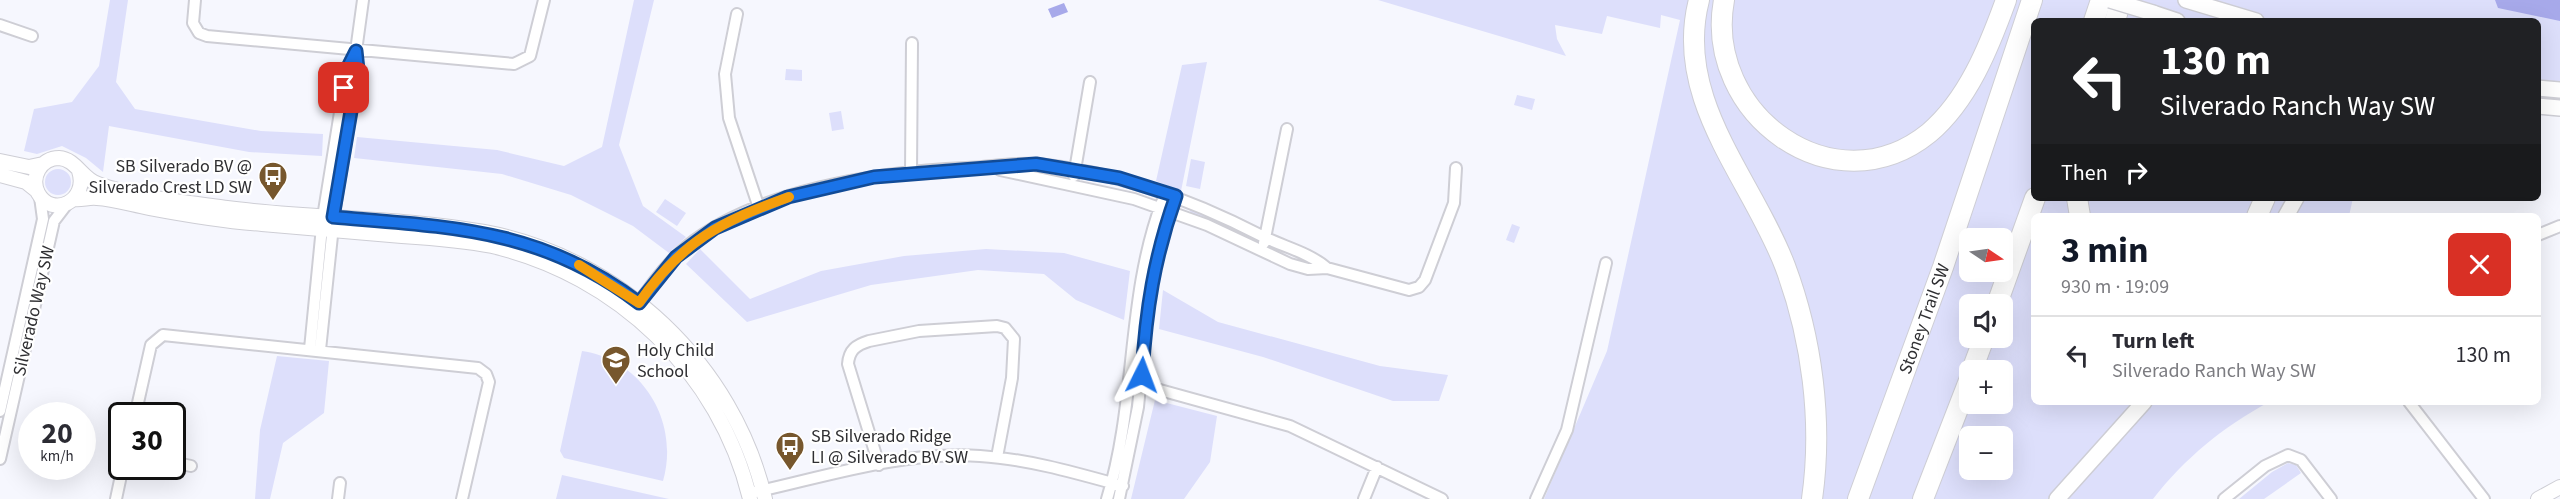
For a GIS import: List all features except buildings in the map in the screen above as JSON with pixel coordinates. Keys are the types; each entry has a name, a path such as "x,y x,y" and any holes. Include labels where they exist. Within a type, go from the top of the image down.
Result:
{"highway":[{"path":"1699,0 1694,33 1701,92 1725,150 1772,237 1785,267 1804,334 1814,398 1816,457 1812,499"},
{"path":"1724,0 1722,21 1726,61 1732,79 1758,118 1775,135 1799,148 1827,157 1861,160 1903,149 1942,121 1956,105 1976,70 2006,0"},
{"name":"Stoney Trail SW","path":"1858,499 1947,257 2032,0"},
{"path":"2095,18 2101,0"},
{"path":"2116,18 2121,0"},
{"path":"2003,294 2034,201"},
{"path":"1923,499 1959,406"},
{"path":"1938,499 1967,414"}],"main road":[{"path":"2109,0 2168,18"},
{"path":"2187,0 2246,18"},
{"path":"2541,88 2560,90"},
{"path":"2541,106 2560,108"},
{"path":"2057,499 2141,405"}],"street":[{"path":"195,0 193,23 203,34 356,51 521,63 530,56 533,49 544,0"},
{"path":"315,350 327,223 358,70 356,51 363,0"},
{"path":"737,14 725,74 729,118 759,208"},
{"path":"0,25 32,36"},
{"path":"910,172 912,43"},
{"path":"1072,185 1090,82"},
{"path":"1262,252 1287,129"},
{"path":"0,161 29,167 60,158 68,160 98,184 155,196 508,250 576,277 670,329 713,381 742,433 764,495"},
{"path":"38,193 36,174 43,164"},
{"path":"635,308 662,272 687,247 715,228 759,208 826,186 910,172 1036,164 1119,178 1171,195 1215,212 1265,237 1312,256 1327,268"},
{"path":"988,168 1134,199 1165,209 1262,252 1308,269 1327,268 1403,289 1419,287 1425,280 1452,209 1456,168"},
{"path":"71,201 82,186 79,171"},
{"path":"0,175 26,182 53,205 95,197 225,220 327,223"},
{"name":"Silverado Way SW","path":"0,411 43,219 38,193"},
{"path":"1119,499 1117,485 1136,383 1140,278 1171,195"},
{"name":"Silverado Way SW","path":"0,459 54,221 71,201"},
{"path":"2541,234 2560,226"},
{"path":"1536,499 1567,430 1606,263"},
{"path":"635,308 712,406 729,440 749,496 764,495 879,465 946,455 997,457 1044,466 1117,485"},
{"path":"879,465 848,364 851,352 858,344 869,341 948,328 997,326 1005,328 1014,339 1012,378 997,457"},
{"path":"138,402 151,345 163,335 478,368 486,374 489,382 462,499"},
{"path":"1136,383 1290,426 1442,499"},
{"path":"2411,405 2484,499"},
{"path":"2224,499 2265,466 2288,455 2301,460 2331,499"},
{"path":"186,465 191,466"},
{"path":"1364,499 1377,467"},
{"path":"116,499 120,480"},
{"path":"338,499 340,483"},
{"path":"1107,499 1117,485"},
{"path":"2538,499 2560,487"}],"shaded area":[{"path":"110,0 128,0 116,82 135,109 261,131 323,134 322,156 249,152 109,126 103,172 86,158 62,146 37,154 24,151 34,109 72,102 99,66"},
{"path":"634,0 654,0 619,145 643,206 686,237 669,253 633,226 571,195 502,174 354,158 357,137 497,150 564,166 602,147"},
{"path":"1378,0 2560,0 2560,83 2541,81 2541,18 2031,18 2031,201 2352,201 2350,213 2031,213 2031,405 2264,405 2206,444 2178,470 2153,499 1544,499 1607,351 1680,20 1661,15 1660,28 1607,16 1602,34 1555,25 1557,39 1566,56"},
{"path":"1207,62 1181,191 1156,181 1182,65"},
{"path":"786,69 802,70 802,81 785,80"},
{"path":"1517,95 1535,99 1532,110 1514,105"},
{"path":"841,111 844,129 832,131 829,113"},
{"path":"1191,159 1205,162 1200,189 1186,186"},
{"path":"58,169 67,173 71,182 67,191 58,195 49,191 45,182 49,173"},
{"path":"665,199 686,213 677,226 656,212"},
{"path":"1191,208 1240,230 1238,234 1190,212"},
{"path":"1512,224 1520,227 1514,243 1506,240"},
{"path":"700,249 750,299 821,271 904,256 986,249 1064,253 1130,271 1124,320 1076,300 1044,274 978,270 871,285 747,322 686,264"},
{"path":"1163,290 1218,322 1380,366 1448,375 1439,401 1393,401 1263,357 1159,329"},
{"path":"582,351 604,357 623,367 652,397 661,416 666,437 667,459 663,481 564,458 560,451"},
{"path":"277,356 329,361 324,413 283,443 270,499 255,499 260,430"},
{"path":"1155,400 1217,416 1210,462 1184,499 1131,499"},
{"path":"2288,463 2296,465 2301,473 2264,499 2239,499 2272,472"},
{"path":"562,475 669,499 556,499"}],"water":[{"path":"2495,0 2560,0 2560,21 2498,8"},
{"path":"1064,3 1068,12 1052,18 1048,9"}],"slow traffic":[{"path":"579,265 612,283 639,303 662,272 687,247 715,228 742,214 789,197"}],"place":[{"name":"SB Silverado BV @ Silverado Crest LD SW","path":"273,202"},
{"name":"Holy Child School","path":"616,386"},
{"name":"SB Silverado Ridge LI @ Silverado BV SW","path":"790,472"}],"route":[{"path":"344,88 347,69 356,51 358,70 333,217 460,228 521,241 566,258 595,273 639,303 676,257 715,228 742,214 826,186 910,172 1036,164 1119,178 1176,196 1161,238 1153,271 1147,307 1142,375"}]}
